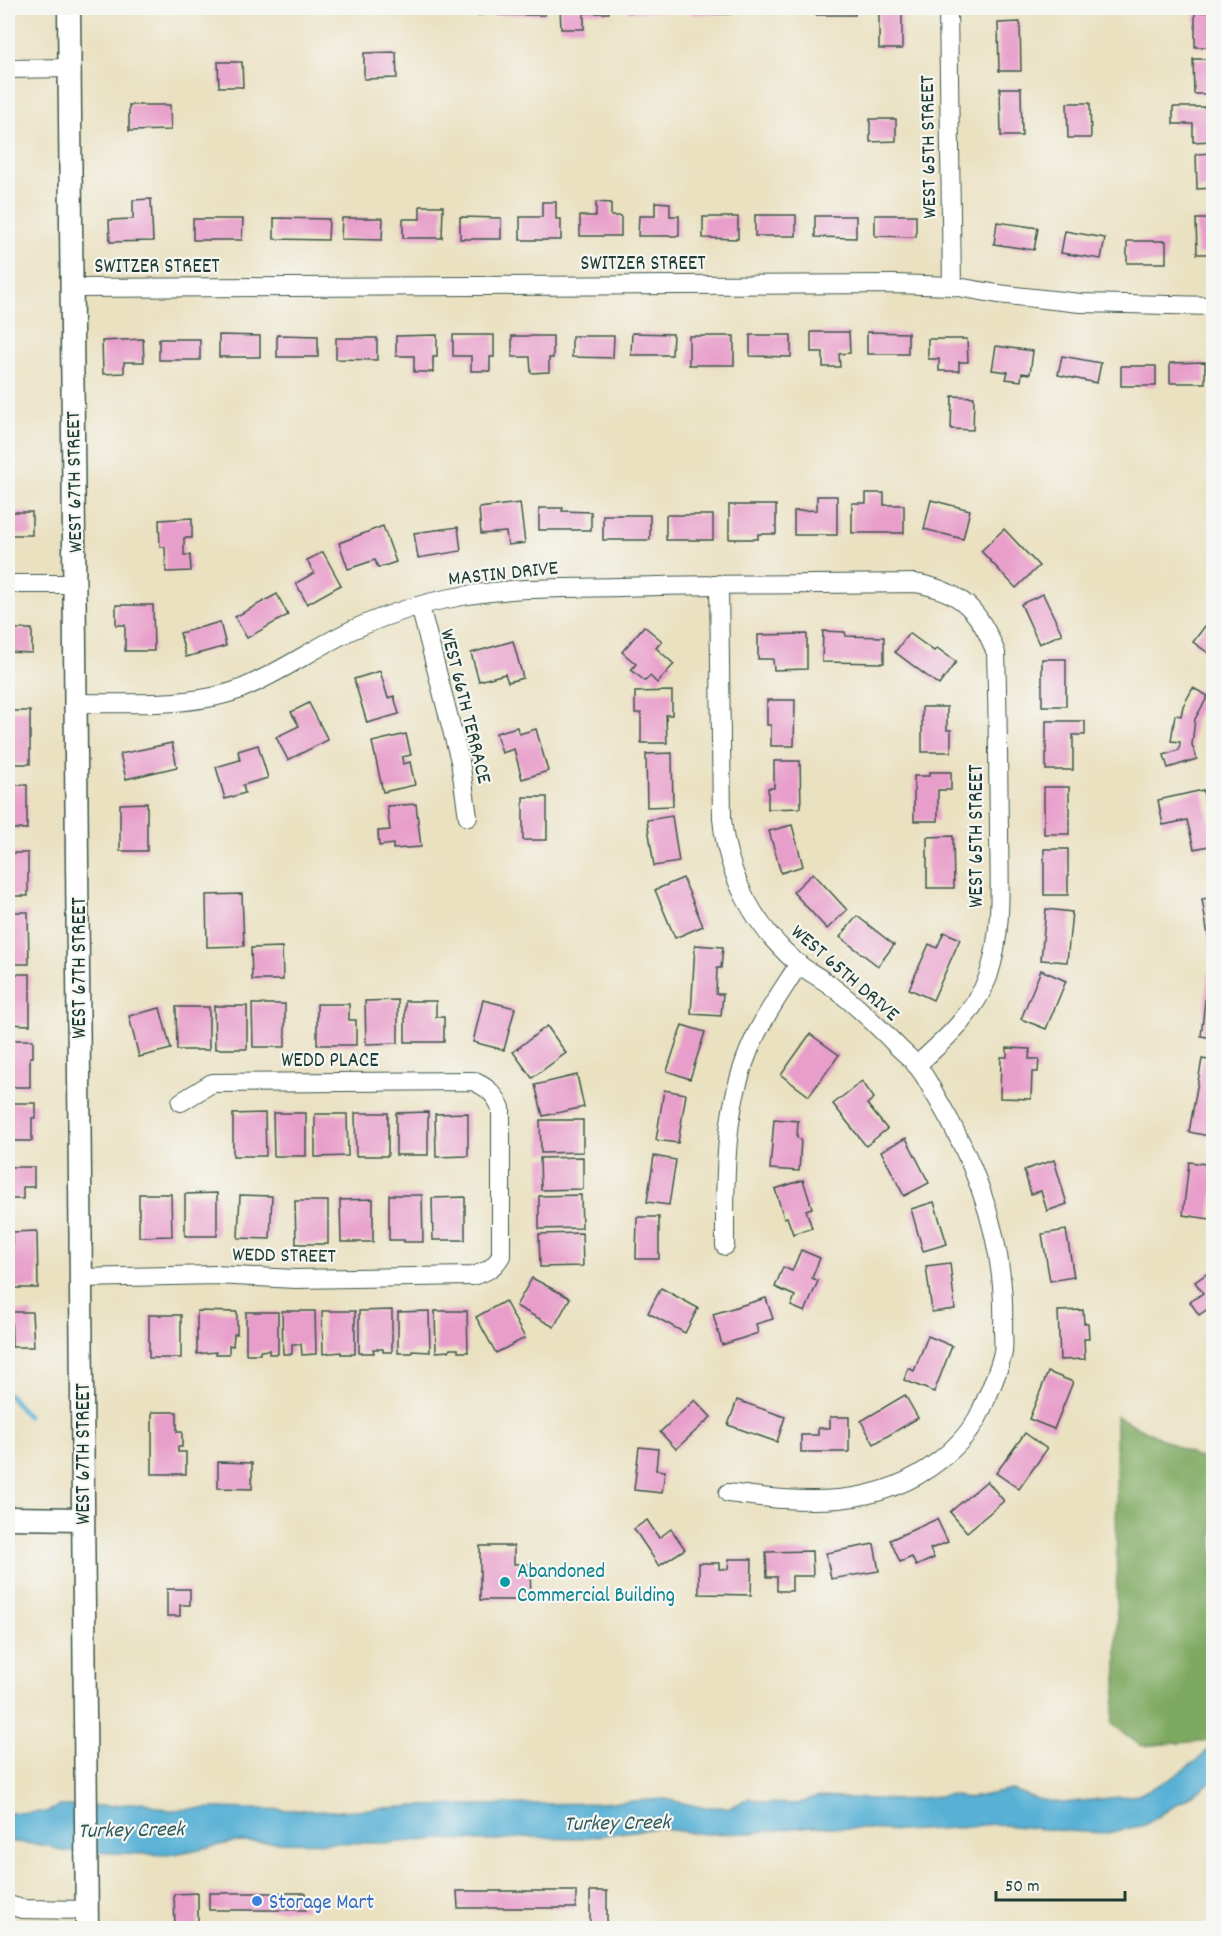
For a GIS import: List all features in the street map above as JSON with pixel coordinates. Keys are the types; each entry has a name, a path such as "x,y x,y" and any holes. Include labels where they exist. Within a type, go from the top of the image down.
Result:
{"street":[{"name":"WEST 67TH STREET","path":"69,8 87,1919"},
{"name":"WEST 65TH STREET","path":"948,8 952,286"},
{"path":"8,69 69,68"},
{"name":"SWITZER STREET","path":"71,288 871,284 952,286 998,294 1080,303 1214,306"},
{"name":"MASTIN DRIVE","path":"76,703 188,701 209,698 239,689 354,629 420,606 461,596 506,591 719,584 915,583 953,595"},
{"path":"8,584 74,584"},
{"name":"WEST 65TH DRIVE","path":"719,584 723,834 730,865 761,926 799,964 827,982 865,1013 917,1065 949,1119 970,1162 987,1210 998,1255 1004,1299 1003,1352 990,1391 977,1419 949,1453 927,1470 889,1490 850,1499 793,1500 728,1493"},
{"name":"WEST 65TH STREET","path":"917,1065 956,1030 973,1006 987,978 996,949 999,894 996,654 986,629 974,611 953,595"},
{"name":"WEST 66TH TERRACE","path":"420,606 460,761 468,817"},
{"path":"726,1246 726,1160 729,1118 738,1081 754,1039 799,964"},
{"name":"WEDD PLACE","path":"181,1102 212,1083 473,1081 483,1085 496,1095 501,1108 501,1256 495,1266 487,1272"},
{"name":"WEDD STREET","path":"80,1278 214,1275 295,1279 472,1276 487,1272"},
{"path":"8,1518 82,1519"},
{"path":"8,1905 87,1919"}],"green space":[{"path":"1116,1416 1213,1465 1213,1740 1141,1746 1112,1724 1117,1681"}],"water":[{"name":"Turkey Creek","path":"1213,1745 1213,1781 1145,1825 1107,1833 992,1824 900,1831 812,1826 751,1833 704,1834 656,1828 582,1838 528,1837 486,1841 441,1839 389,1843 235,1842 169,1855 61,1851 50,1846 8,1841 8,1813 46,1812 60,1806 110,1806 142,1802 169,1810 217,1808 338,1811 417,1806 598,1803 666,1799 701,1807 732,1807 749,1798 766,1803 797,1804 817,1797 903,1800 949,1795 969,1798 1012,1790 1037,1799 1063,1803 1138,1795 1168,1780 1199,1759"}],"building":[{"path":"114,8 162,8 161,11 114,11"},
{"path":"434,8 483,8 483,15 434,15"},
{"path":"497,8 545,8 545,15 497,15"},
{"path":"560,8 609,8 609,13 584,13 584,29 561,29"},
{"path":"628,8 666,8 666,12 628,12"},
{"path":"691,8 730,8 730,14 691,14"},
{"path":"753,8 792,8 791,13 753,13"},
{"path":"816,8 855,8 855,15 816,15"},
{"path":"879,8 902,8 902,49 879,49"},
{"path":"1195,12 1214,12 1214,47 1195,47"},
{"path":"1020,22 1021,71 999,71 998,23"},
{"path":"396,52 397,78 364,79 364,53"},
{"path":"1193,59 1213,59 1213,94 1194,94"},
{"path":"218,62 242,62 243,87 219,87"},
{"path":"1000,88 1021,88 1022,136 1001,136"},
{"path":"1067,103 1090,103 1091,138 1068,138"},
{"path":"129,105 170,105 171,130 129,131"},
{"path":"1173,107 1212,107 1213,141 1193,142 1193,124 1173,124"},
{"path":"870,119 896,119 896,141 870,142"},
{"path":"1214,153 1214,188 1197,189 1196,154"},
{"path":"151,199 153,241 110,242 109,220 133,219 133,200"},
{"path":"542,202 556,202 556,219 561,219 561,240 520,240 520,217 542,217"},
{"path":"596,202 611,203 611,216 621,216 621,236 580,236 580,216 596,216"},
{"path":"655,202 670,203 670,216 679,216 679,236 638,236 639,216 655,216"},
{"path":"420,206 443,206 442,238 403,238 403,219 420,219"},
{"path":"755,215 796,215 796,236 755,236"},
{"path":"875,215 916,215 916,237 875,236"},
{"path":"815,216 856,216 856,238 815,237"},
{"path":"460,217 501,218 501,239 460,239"},
{"path":"703,217 738,217 738,239 703,238"},
{"path":"274,218 329,219 328,240 274,239"},
{"path":"342,218 383,218 382,240 341,239"},
{"path":"193,219 243,219 242,240 193,240"},
{"path":"1196,219 1214,219 1214,254 1197,254"},
{"path":"997,222 1038,228 1034,250 994,244"},
{"path":"1065,231 1105,238 1101,259 1061,253"},
{"path":"1127,241 1166,241 1166,263 1127,263"},
{"path":"811,332 849,332 850,353 839,354 840,367 823,367 823,352 811,352"},
{"path":"867,332 908,333 908,354 867,354"},
{"path":"632,333 673,334 672,355 631,355"},
{"path":"219,335 260,336 260,357 219,357"},
{"path":"277,335 318,336 318,357 277,357"},
{"path":"437,335 437,357 433,357 433,372 414,372 414,356 396,356 396,336"},
{"path":"453,335 494,335 494,357 490,357 490,371 471,371 471,356 453,356"},
{"path":"750,335 791,335 791,357 750,356"},
{"path":"512,336 553,336 553,358 549,358 549,372 531,373 530,357 512,357"},
{"path":"572,336 614,336 613,358 572,357"},
{"path":"689,336 734,336 734,365 689,365"},
{"path":"336,338 377,338 377,360 336,359"},
{"path":"143,339 144,362 124,362 124,373 103,374 102,341"},
{"path":"159,339 200,339 200,360 159,360"},
{"path":"928,339 967,339 968,362 959,362 959,371 939,371 939,359 928,359"},
{"path":"996,346 1033,351 1030,374 1022,373 1021,381 1006,379 1008,372 992,370"},
{"path":"1062,356 1101,363 1097,383 1058,375"},
{"path":"1205,362 1205,383 1170,383 1170,363"},
{"path":"1121,366 1156,366 1156,386 1121,386"},
{"path":"952,396 974,397 973,430 951,429"},
{"path":"866,493 884,493 884,505 904,505 904,533 852,533 852,503 866,503"},
{"path":"817,496 837,496 837,535 794,535 794,511 817,510"},
{"path":"931,500 970,510 963,539 924,529"},
{"path":"520,503 525,543 508,545 506,532 481,534 479,508"},
{"path":"729,505 776,505 776,534 758,534 758,539 729,539"},
{"path":"539,508 563,508 562,511 591,512 591,530 539,530"},
{"path":"8,512 32,512 32,535 8,535"},
{"path":"603,515 650,515 650,540 603,540"},
{"path":"666,515 713,515 713,540 666,540"},
{"path":"192,518 192,538 184,538 184,555 190,555 191,571 166,572 165,547 160,547 159,520"},
{"path":"383,526 396,562 378,568 375,560 348,569 339,543"},
{"path":"458,527 461,551 418,558 414,533"},
{"path":"1004,529 1039,566 1016,588 981,551"},
{"path":"323,552 341,585 307,604 296,583 314,573 307,560"},
{"path":"277,594 288,615 247,638 235,617"},
{"path":"1043,594 1062,634 1039,644 1021,604"},
{"path":"116,605 153,605 154,651 125,651 125,625 116,625"},
{"path":"220,622 226,646 186,657 180,633"},
{"path":"644,626 662,641 656,648 674,664 657,683 650,676 645,681 631,670 636,664 622,652"},
{"path":"1205,626 1214,632 1214,657 1193,642"},
{"path":"8,629 32,629 32,653 8,652"},
{"path":"823,631 845,632 846,636 884,637 884,663 822,662"},
{"path":"909,633 934,651 937,648 956,662 939,685 895,652"},
{"path":"807,634 807,669 774,670 773,659 758,659 758,635"},
{"path":"513,641 523,678 508,682 505,674 479,681 471,653"},
{"path":"1042,659 1066,659 1066,706 1042,706"},
{"path":"380,671 388,698 394,696 399,714 367,723 354,679"},
{"path":"1193,688 1208,696 1195,719 1192,745 1197,759 1168,768 1164,755 1179,750 1180,742 1171,741 1175,715 1181,716 1183,706"},
{"path":"672,691 672,715 666,715 667,743 641,743 641,713 635,713 635,692"},
{"path":"767,700 795,700 794,746 771,746 771,725 767,725"},
{"path":"309,703 328,740 288,760 276,737 299,726 291,712"},
{"path":"922,707 947,707 947,730 951,730 951,752 922,752"},
{"path":"8,711 30,711 30,764 8,764"},
{"path":"1046,721 1085,721 1085,735 1073,735 1073,770 1046,770"},
{"path":"517,727 519,734 536,729 548,771 522,779 514,749 502,753 496,733"},
{"path":"406,734 411,755 402,757 403,764 410,762 415,785 383,792 372,742"},
{"path":"172,743 177,767 126,779 120,754"},
{"path":"258,745 268,778 243,785 245,793 225,799 216,767 240,760 238,751"},
{"path":"672,753 673,806 647,807 646,754"},
{"path":"774,761 800,761 801,808 768,809 768,788 774,788"},
{"path":"930,772 951,772 951,790 938,790 938,821 914,821 914,776 930,776"},
{"path":"8,785 27,785 27,829 8,829"},
{"path":"1044,787 1069,787 1069,834 1044,834"},
{"path":"1203,790 1214,845 1194,849 1187,820 1163,825 1158,800"},
{"path":"523,797 547,797 547,840 523,840"},
{"path":"147,803 147,851 120,851 120,804"},
{"path":"416,804 421,847 393,849 393,844 379,846 378,831 390,830 387,806"},
{"path":"672,816 679,862 654,866 647,820"},
{"path":"792,825 803,866 781,873 769,831"},
{"path":"953,836 954,888 927,888 927,837"},
{"path":"1044,849 1068,849 1068,895 1044,895"},
{"path":"8,853 28,853 28,896 8,896"},
{"path":"813,873 847,910 827,929 793,892"},
{"path":"683,878 703,926 675,938 655,890"},
{"path":"242,894 244,946 207,947 206,895"},
{"path":"1214,897 1214,954 1211,954 1202,899"},
{"path":"1046,909 1072,912 1067,962 1041,960"},
{"path":"8,912 28,912 29,964 8,964"},
{"path":"857,916 894,945 878,966 840,937"},
{"path":"944,932 960,939 933,1000 909,989 929,944 937,948"},
{"path":"695,945 723,947 721,968 717,968 716,994 723,994 721,1016 691,1014"},
{"path":"282,947 283,980 252,980 251,948"},
{"path":"1041,970 1066,981 1046,1029 1021,1019"},
{"path":"8,974 30,974 30,1025 8,1024"},
{"path":"1208,974 1214,975 1214,1038 1201,1036"},
{"path":"398,1000 398,1043 366,1044 365,1001"},
{"path":"483,1000 515,1008 504,1050 473,1042"},
{"path":"405,1001 436,1001 436,1017 444,1017 444,1042 405,1042"},
{"path":"252,1004 285,1004 285,1047 253,1047"},
{"path":"317,1004 349,1004 349,1020 356,1020 356,1045 317,1045"},
{"path":"214,1006 247,1006 247,1049 215,1049"},
{"path":"176,1007 209,1007 209,1050 177,1050"},
{"path":"160,1008 171,1049 139,1057 129,1016"},
{"path":"682,1025 705,1032 690,1079 667,1071"},
{"path":"547,1026 566,1053 532,1078 513,1052"},
{"path":"810,1034 839,1055 809,1096 781,1075"},
{"path":"8,1040 33,1040 33,1057 30,1057 30,1087 8,1087"},
{"path":"1007,1048 1030,1049 1029,1059 1039,1059 1038,1072 1032,1072 1031,1099 1000,1098 1001,1057 1007,1057"},
{"path":"1202,1059 1214,1061 1214,1137 1189,1132"},
{"path":"577,1075 584,1107 543,1116 535,1085"},
{"path":"862,1081 874,1098 867,1104 887,1129 866,1146 833,1104"},
{"path":"664,1090 686,1094 678,1143 656,1140"},
{"path":"8,1103 36,1103 36,1118 32,1118 32,1141 8,1141"},
{"path":"428,1112 428,1155 396,1155 396,1113"},
{"path":"265,1113 266,1156 233,1156 233,1114"},
{"path":"273,1113 306,1113 306,1156 274,1156"},
{"path":"355,1113 388,1113 388,1156 356,1156"},
{"path":"468,1113 468,1156 436,1157 435,1114"},
{"path":"315,1114 347,1114 348,1156 315,1157"},
{"path":"774,1119 798,1121 797,1138 801,1139 799,1171 770,1169"},
{"path":"540,1120 583,1120 583,1152 541,1153"},
{"path":"906,1138 929,1183 904,1196 881,1151"},
{"path":"654,1156 676,1160 669,1205 647,1202"},
{"path":"583,1157 583,1189 541,1190 540,1158"},
{"path":"1054,1160 1067,1204 1047,1211 1041,1191 1031,1194 1024,1170"},
{"path":"1189,1162 1214,1165 1210,1219 1183,1215"},
{"path":"8,1167 34,1167 34,1187 23,1187 23,1199 8,1199"},
{"path":"803,1180 812,1208 806,1210 812,1228 793,1234 787,1217 784,1218 775,1189"},
{"path":"217,1193 217,1236 185,1236 185,1194"},
{"path":"139,1194 171,1194 172,1236 139,1237"},
{"path":"240,1195 272,1196 270,1239 238,1238"},
{"path":"389,1195 422,1195 423,1242 389,1240"},
{"path":"581,1195 582,1228 539,1229 539,1196"},
{"path":"465,1197 465,1240 433,1240 432,1198"},
{"path":"373,1199 373,1242 341,1242 340,1200"},
{"path":"295,1201 328,1201 328,1244 296,1244"},
{"path":"934,1202 947,1244 923,1251 911,1209"},
{"path":"637,1217 659,1217 659,1259 636,1259"},
{"path":"1066,1230 1074,1277 1050,1281 1042,1234"},
{"path":"37,1231 38,1288 12,1288 12,1232"},
{"path":"582,1233 583,1266 540,1267 539,1234"},
{"path":"801,1250 820,1258 812,1278 818,1281 805,1312 791,1306 795,1296 775,1287 783,1267 792,1271"},
{"path":"950,1263 955,1309 932,1312 926,1266"},
{"path":"1212,1270 1214,1273 1214,1309 1212,1306 1199,1315 1190,1302 1203,1293 1195,1282"},
{"path":"532,1278 570,1298 554,1327 516,1306"},
{"path":"661,1288 698,1308 685,1333 648,1313"},
{"path":"766,1298 773,1319 756,1324 758,1333 722,1345 713,1314"},
{"path":"505,1301 525,1338 496,1353 476,1317"},
{"path":"392,1310 392,1352 373,1349 374,1353 359,1353 359,1311"},
{"path":"1083,1310 1084,1323 1088,1323 1089,1339 1084,1339 1085,1359 1060,1360 1058,1311"},
{"path":"197,1311 237,1312 237,1334 234,1334 233,1346 229,1345 229,1354 216,1354 216,1352 197,1354"},
{"path":"282,1311 315,1311 316,1354 302,1355 301,1344 292,1344 292,1354 283,1354"},
{"path":"322,1311 355,1311 355,1354 341,1354 341,1352 323,1354"},
{"path":"429,1311 430,1352 398,1353 398,1312"},
{"path":"435,1311 467,1311 468,1352 450,1349 436,1352"},
{"path":"11,1312 32,1312 34,1347 12,1347"},
{"path":"246,1312 278,1312 278,1354 269,1354 269,1350 260,1351 260,1354 246,1354"},
{"path":"149,1315 181,1315 181,1358 149,1358"},
{"path":"928,1336 952,1346 934,1392 904,1380 908,1368 914,1371"},
{"path":"1048,1372 1073,1382 1054,1429 1029,1419"},
{"path":"905,1395 918,1418 874,1444 861,1421"},
{"path":"695,1400 711,1417 676,1449 660,1432"},
{"path":"737,1400 785,1417 777,1442 728,1425"},
{"path":"152,1412 177,1412 177,1432 182,1432 182,1447 178,1447 178,1452 186,1452 186,1474 152,1474"},
{"path":"830,1417 849,1417 849,1452 801,1452 801,1435 818,1435 818,1428 830,1428"},
{"path":"1025,1433 1047,1449 1019,1489 996,1473"},
{"path":"639,1447 658,1449 656,1470 665,1471 662,1493 634,1490"},
{"path":"218,1462 252,1463 252,1489 218,1488"},
{"path":"987,1481 1004,1501 967,1532 950,1512"},
{"path":"937,1519 948,1542 930,1549 934,1558 916,1566 912,1557 900,1562 890,1540"},
{"path":"647,1520 659,1538 671,1529 685,1549 659,1566 634,1529"},
{"path":"874,1544 879,1571 831,1579 826,1553"},
{"name":"Abandoned Commercial Building","path":"480,1546 514,1546 514,1564 530,1564 531,1600 480,1600"},
{"path":"812,1551 813,1576 792,1576 792,1591 777,1591 777,1577 767,1577 766,1552"},
{"path":"729,1559 752,1559 751,1595 699,1594 699,1563 719,1563 719,1569 728,1569"},
{"path":"167,1589 190,1589 190,1605 180,1605 180,1616 167,1616"},
{"path":"457,1891 576,1891 576,1908 458,1908"},
{"path":"590,1891 607,1891 607,1928 590,1928"},
{"path":"198,1893 198,1928 175,1928 174,1894"},
{"name":"Storage Mart","path":"209,1893 306,1893 306,1910 209,1910"}],"waterway":[{"path":"8,1394 27,1416"}],"place":[{"name":"Abandoned Commercial Building","path":"505,1582"},
{"name":"Storage Mart","path":"257,1901"}]}
